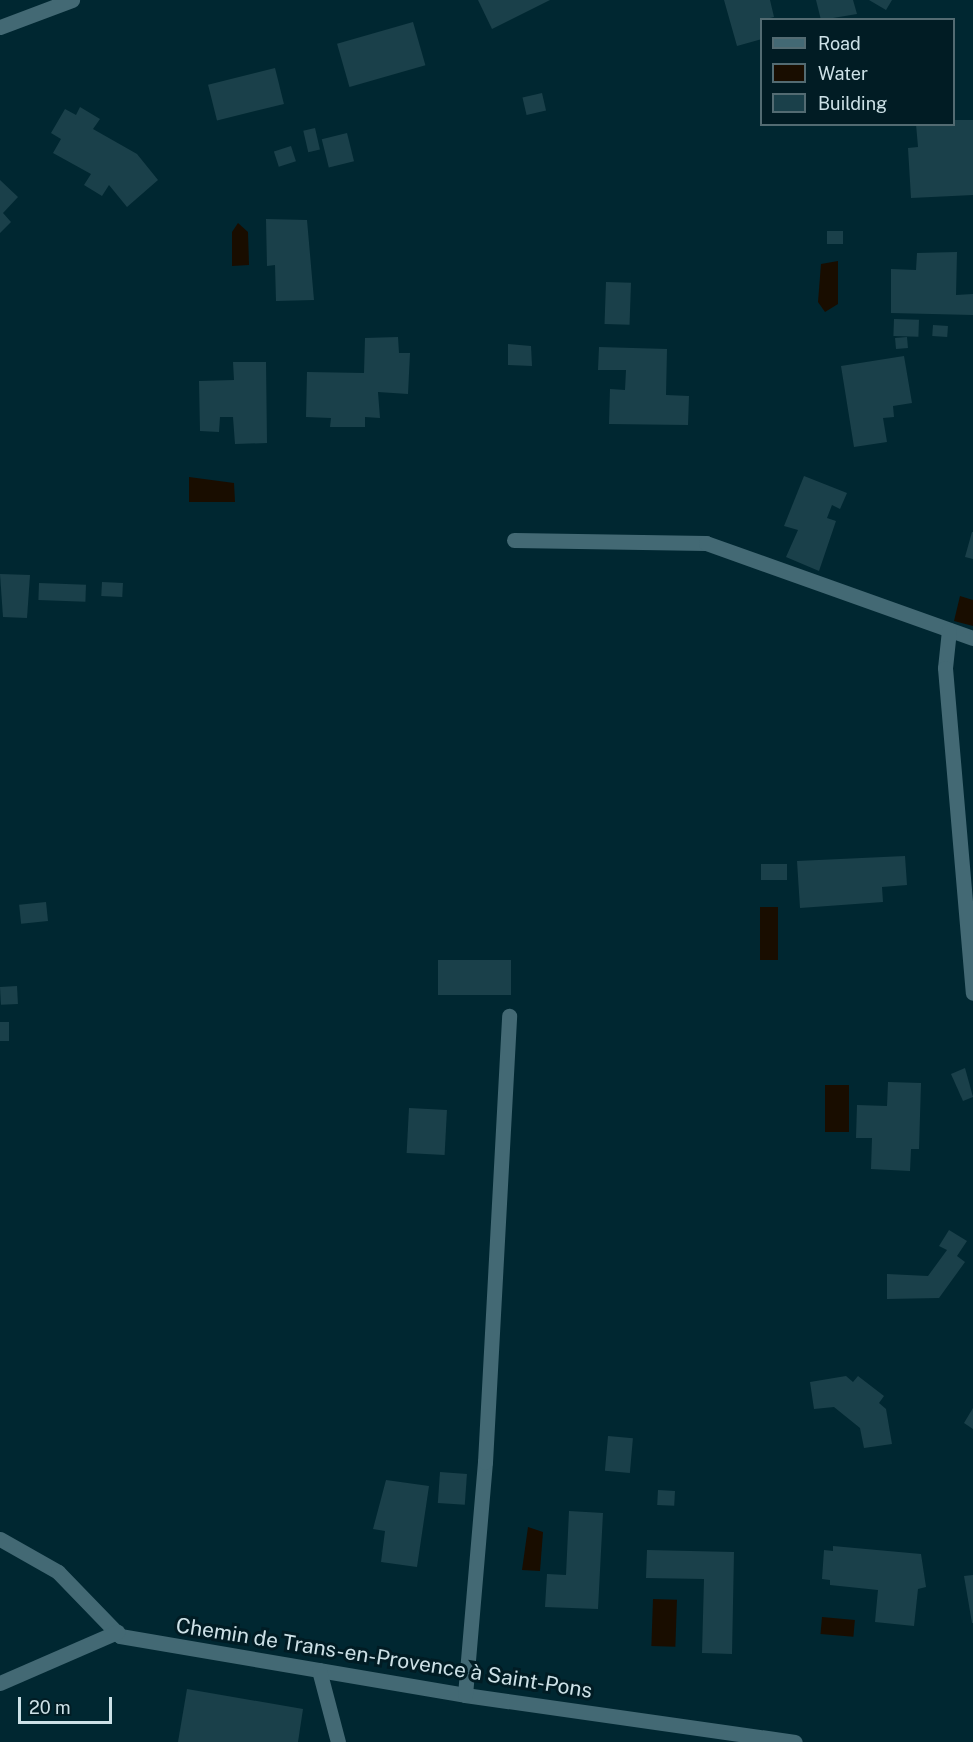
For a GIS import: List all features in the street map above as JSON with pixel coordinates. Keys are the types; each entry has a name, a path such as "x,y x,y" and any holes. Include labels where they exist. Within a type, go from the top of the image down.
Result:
{"street":[{"path":"0,27 72,0"},
{"path":"514,540 706,543 973,638"},
{"path":"949,630 945,668 973,993"},
{"path":"465,1695 484,1481 509,1016"},
{"path":"0,1539 58,1572 117,1632 0,1683"},
{"name":"Chemin de Trans-en-Provence à Saint-Pons","path":"117,1632 465,1695 795,1742"},
{"path":"319,1670 338,1742"}],"water":[{"path":"238,223 248,232 249,265 232,266 232,232"},
{"path":"838,261 838,304 825,312 818,302 821,264"},
{"path":"189,477 234,483 235,502 189,502"},
{"path":"960,596 973,600 973,626 954,621"},
{"path":"760,907 778,907 778,960 760,960"},
{"path":"825,1085 849,1085 849,1132 825,1132"},
{"path":"528,1527 543,1532 540,1571 522,1570"},
{"path":"653,1599 677,1600 675,1647 651,1646"},
{"path":"822,1617 855,1620 853,1637 821,1634"}],"building":[{"path":"478,0 550,0 492,29"},
{"path":"724,0 770,0 774,17 760,18 760,40 737,46"},
{"path":"816,0 853,0 857,14 820,18"},
{"path":"869,0 892,0 886,10"},
{"path":"413,22 425,65 349,87 337,44"},
{"path":"275,68 284,104 217,121 208,85"},
{"path":"542,93 546,111 527,115 523,97"},
{"path":"80,107 100,119 93,129 137,154 158,180 127,207 109,185 102,196 84,185 91,174 53,153 61,139 51,133 65,109 76,115"},
{"path":"955,120 973,120 973,195 911,198 908,148 918,147 916,126 955,126"},
{"path":"315,128 320,149 308,152 303,131"},
{"path":"347,133 354,161 329,167 322,139"},
{"path":"291,146 296,161 279,167 274,152"},
{"path":"0,180 18,197 3,213 11,222 0,233"},
{"path":"266,219 307,220 314,300 276,301 275,265 267,266"},
{"path":"827,231 843,231 843,244 827,244"},
{"path":"957,252 956,295 973,294 973,315 891,313 891,269 916,270 917,253"},
{"path":"606,282 631,283 630,325 605,324"},
{"path":"894,319 919,320 918,337 893,336"},
{"path":"933,325 948,326 947,337 932,336"},
{"path":"398,337 399,353 410,353 408,394 378,392 380,418 365,417 365,427 330,427 331,418 306,417 307,372 364,373 365,338"},
{"path":"907,337 908,348 896,349 895,338"},
{"path":"508,344 531,346 532,366 508,365"},
{"path":"599,347 667,349 666,395 689,396 688,425 609,424 610,389 625,390 626,370 598,370"},
{"path":"904,356 912,403 893,406 894,417 883,418 887,442 854,447 841,366"},
{"path":"233,362 266,362 267,443 235,444 233,417 220,417 219,432 200,431 199,381 234,380"},
{"path":"804,476 847,493 840,509 832,505 827,518 836,521 819,571 786,557 798,530 784,526"},
{"path":"973,532 973,559 965,557"},
{"path":"0,574 30,575 27,618 3,617"},
{"path":"102,582 123,583 122,597 101,596"},
{"path":"39,583 86,585 85,602 38,600"},
{"path":"905,856 907,885 882,887 883,902 800,908 797,861"},
{"path":"761,864 787,864 787,880 761,880"},
{"path":"46,902 48,921 21,924 19,905"},
{"path":"438,960 511,960 511,995 438,995"},
{"path":"17,986 18,1004 1,1005 0,987"},
{"path":"0,1022 9,1022 9,1041 0,1041"},
{"path":"965,1068 973,1097 963,1101 951,1074"},
{"path":"888,1082 921,1083 919,1149 911,1149 910,1171 871,1169 872,1138 856,1138 857,1105 887,1106"},
{"path":"409,1108 447,1110 445,1155 407,1153"},
{"path":"949,1230 967,1241 957,1256 965,1262 939,1298 887,1299 887,1274 928,1276 947,1250 939,1246"},
{"path":"846,1376 853,1382 858,1376 884,1396 879,1403 886,1409 892,1444 864,1448 860,1428 834,1407 814,1409 810,1382"},
{"path":"973,1408 973,1429 964,1423"},
{"path":"608,1436 633,1438 630,1473 605,1471"},
{"path":"440,1472 467,1474 465,1505 438,1503"},
{"path":"386,1480 429,1486 417,1567 381,1562 385,1531 373,1529"},
{"path":"658,1490 675,1491 674,1506 657,1505"},
{"path":"569,1511 603,1513 598,1609 545,1607 547,1574 566,1575"},
{"path":"833,1546 921,1554 926,1587 918,1589 914,1626 875,1622 878,1590 830,1585 830,1580 822,1579 824,1550 833,1551"},
{"path":"647,1550 734,1552 732,1654 702,1653 704,1579 646,1578"},
{"path":"973,1575 973,1623 972,1623 964,1576"},
{"path":"187,1689 303,1709 298,1742 178,1742"}]}
